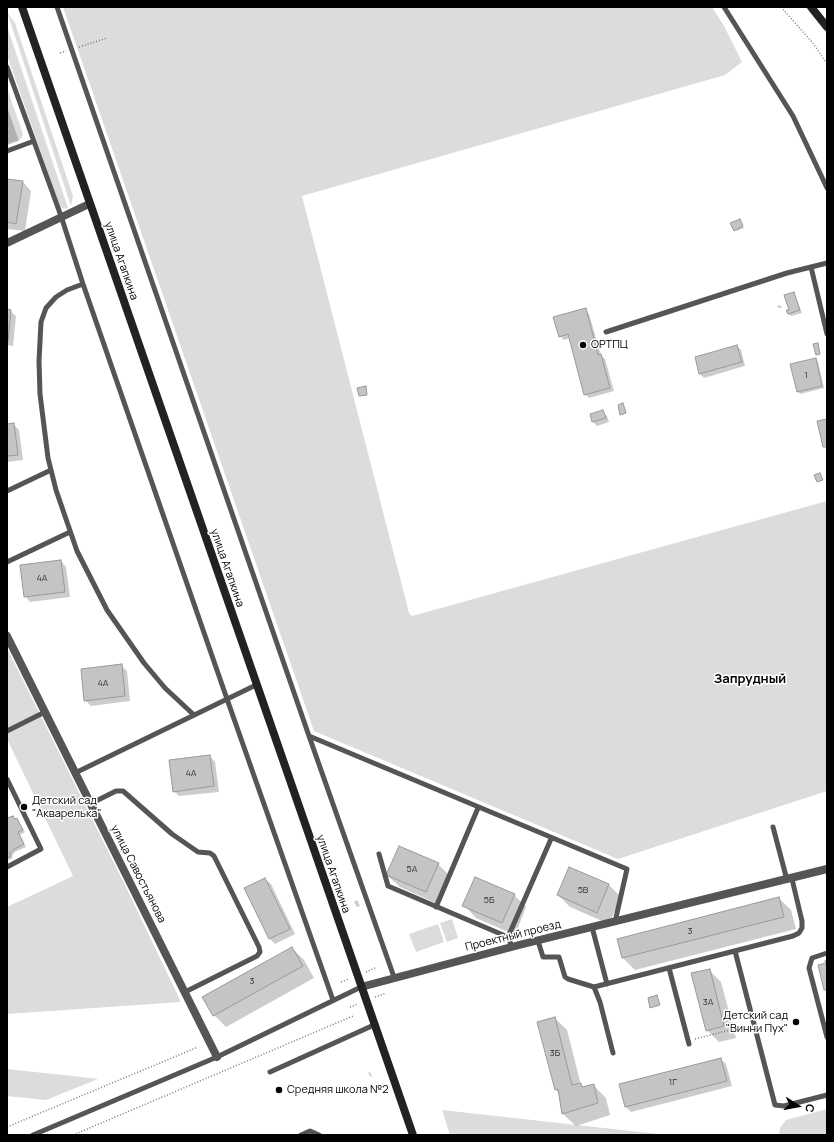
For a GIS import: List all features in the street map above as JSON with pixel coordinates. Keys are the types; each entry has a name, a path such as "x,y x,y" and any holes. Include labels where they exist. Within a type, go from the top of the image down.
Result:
{"main road":[{"name":"улица Агапкина","path":"22,7 89,204 413,1135"},
{"path":"811,7 827,27"}],"street":[{"path":"7,243 89,204"},
{"name":"улица Савостьянова","path":"7,636 216,1057"},
{"name":"Проектный проезд","path":"361,987 538,940 827,869"}],"lane":[{"path":"57,7 309,736 394,977"},
{"path":"724,7 793,116 827,188"},
{"path":"7,67 61,216 226,699 333,1000"},
{"path":"7,151 34,141"},
{"path":"606,332 811,267 827,264"},
{"path":"811,267 827,334"},
{"path":"83,284 56,296 46,308 41,322 39,361 40,394 43,426 51,470 70,532 91,581 124,637 165,688 194,715"},
{"path":"7,491 51,470"},
{"path":"7,562 70,532"},
{"path":"75,773 256,685"},
{"path":"7,731 45,712"},
{"path":"309,736 551,839 626,869 615,922"},
{"path":"7,778 41,849 7,867"},
{"path":"90,804 116,791 123,791 172,834 198,852 212,854 218,863 259,947 260,952 256,956 185,992"},
{"path":"436,907 478,808"},
{"path":"538,940 543,958 559,958 568,979 594,987 799,933 802,928 802,920 773,827"},
{"path":"512,947 508,937 551,839"},
{"path":"379,854 388,886 508,937"},
{"path":"592,927 607,984"},
{"path":"735,951 775,1105 779,1107 827,1095"},
{"path":"827,953 812,958 809,968 827,1037"},
{"path":"669,968 688,1043"},
{"name":"Проектный проезд","path":"33,1135 216,1057 361,987"},
{"path":"594,987 600,1002 613,1053"},
{"path":"270,1072 374,1025"},
{"path":"301,1135 310,1131 319,1135"}],"path":[{"path":"782,7 813,43 827,64"},
{"path":"60,53 107,38"},
{"path":"73,1135 353,1016"},
{"path":"688,1043 754,1024"},
{"path":"7,1128 198,1047"}],"shaded area":[{"path":"63,7 712,7 724,26 742,62 725,75 302,196 409,613 412,616 827,501 827,791 618,859 314,731"},
{"path":"7,12 15,23 73,196 71,206"},
{"path":"7,26 68,208 65,209 60,207 7,55"},
{"path":"7,88 23,134 21,139 7,144 7,131 9,130 7,123"},
{"path":"7,648 124,883 181,1002 7,1014 7,907 73,876 7,739"},
{"path":"452,919 458,938 447,942 440,923"},
{"path":"438,924 444,942 416,952 409,934"},
{"path":"7,1069 98,1079 46,1100 7,1096"},
{"path":"827,1109 827,1135 779,1135 780,1128 786,1120"},
{"path":"442,1110 667,1135 450,1135"}],"building":[{"path":"7,179 23,181 16,224 7,222"},
{"path":"740,219 743,226 734,231 730,223"},
{"path":"794,292 800,310 788,314 786,310 789,310 784,295"},
{"name":"ОРТПЦ","path":"586,308 598,355 601,354 610,388 584,395 568,334 559,337 553,317"},
{"path":"7,309 11,310 8,341 7,340"},
{"path":"818,343 820,354 816,355 813,344"},
{"path":"737,345 742,362 699,374 695,357"},
{"path":"816,358 822,386 797,392 790,364"},
{"path":"366,386 367,395 359,396 357,388"},
{"path":"623,403 626,413 620,415 618,405"},
{"path":"603,410 606,418 592,422 590,414"},
{"path":"827,419 827,447 823,447 817,421"},
{"path":"14,423 18,455 7,456 7,424"},
{"path":"820,473 823,480 817,482 814,475"},
{"path":"61,560 65,592 24,597 20,565"},
{"path":"122,664 125,696 84,701 81,669"},
{"path":"210,755 214,786 173,792 169,760"},
{"path":"13,816 15,819 17,818 23,830 18,832 24,844 13,850 10,853 11,856 7,858 7,818"},
{"path":"399,846 439,863 426,892 386,875"},
{"path":"569,867 609,884 597,913 557,895"},
{"path":"475,877 515,894 502,923 462,906"},
{"path":"265,878 290,929 269,939 244,888"},
{"path":"779,897 784,917 622,958 617,939"},
{"path":"292,947 303,966 213,1016 202,997"},
{"path":"825,961 827,961 827,990 824,990 818,965 826,963"},
{"path":"710,969 724,1026 706,1031 691,973"},
{"path":"657,995 660,1005 650,1008 648,998"},
{"path":"555,1017 572,1085 581,1083 582,1087 594,1084 598,1103 562,1114 558,1089 555,1090 537,1022"},
{"path":"721,1058 727,1081 625,1107 619,1084"}],"place":[{"name":"ОРТПЦ","path":"583,345"},
{"name":"Детский сад \"Акварелька\"","path":"24,807"},
{"name":"Детский сад \"Винни Пух\"","path":"796,1022"},
{"name":"Средняя школа №2","path":"279,1090"}],"district":[{"name":"Запрудный","path":"750,679"}]}
